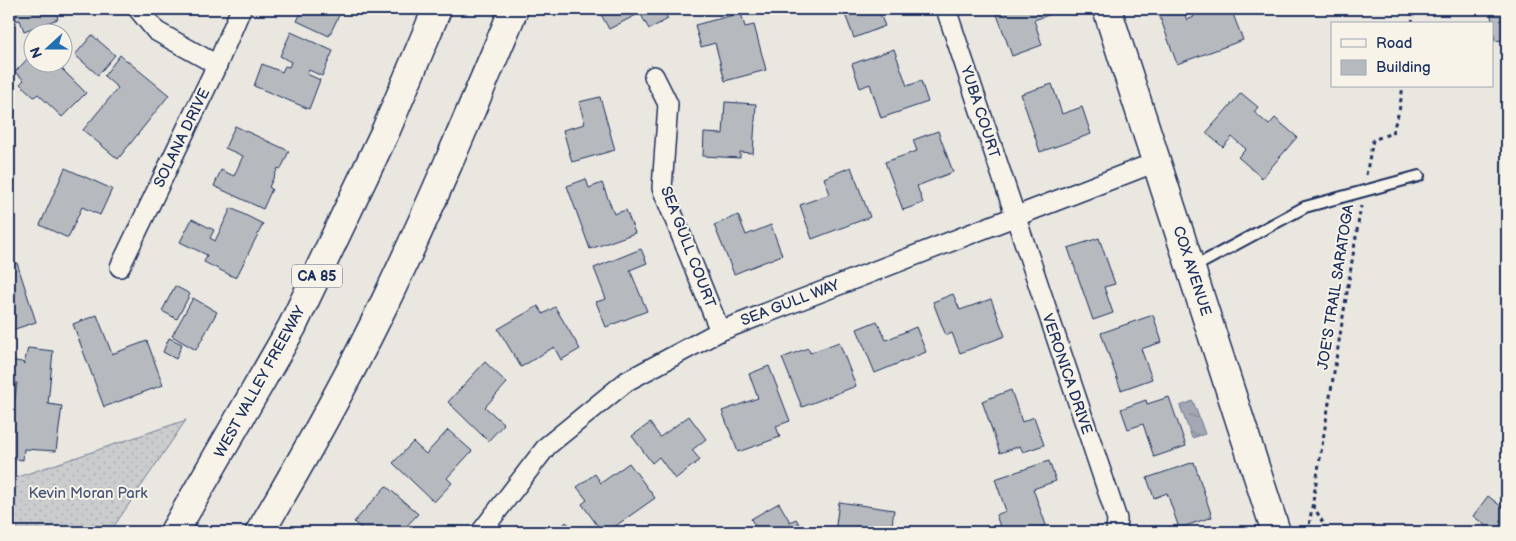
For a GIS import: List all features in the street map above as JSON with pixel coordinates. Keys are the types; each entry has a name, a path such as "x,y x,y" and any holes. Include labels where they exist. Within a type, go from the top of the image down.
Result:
{"main road":[{"name":"WEST VALLEY FREEWAY","path":"174,532 255,395 292,327 382,139 437,9"},
{"path":"260,532 319,429 386,301 449,163 514,9"},
{"name":"COX AVENUE","path":"1107,9 1276,532"}],"street":[{"path":"138,9 156,31 217,65"},
{"name":"SOLANA DRIVE","path":"120,267 217,65 240,9"},
{"name":"YUBA COURT","path":"946,9 1014,216"},
{"name":"SEA GULL COURT","path":"654,76 668,104 662,188 720,331"},
{"name":"SEA GULL WAY","path":"481,532 547,446 627,381 720,331 1156,162"},
{"name":"VERONICA DRIVE","path":"1014,216 1117,519 1116,532"}],"lane":[{"path":"1191,268 1305,207 1419,176"}],"path":[{"path":"1412,22 1414,9"},
{"name":"JOE'S TRAIL SARATOGA","path":"1308,532 1373,140 1392,132 1399,112 1403,88"},
{"path":"1313,505 1328,532"}],"green space":[{"name":"Kevin Moran Park","path":"186,420 110,532 9,532 9,480"}],"water":[{"path":"1193,401 1205,434 1192,438 1180,406"}],"building":[{"path":"13,9 55,9 58,19 50,22 22,22 22,26 20,20 17,21"},
{"path":"303,9 342,9 329,36 297,21"},
{"path":"598,9 662,9 668,19 649,29 640,13 609,29"},
{"path":"843,9 878,9 885,26 854,38"},
{"path":"995,9 1052,9 1054,13 1034,20 1042,45 1012,56"},
{"path":"1157,9 1182,9 1187,20 1194,17 1191,9 1231,9 1243,40 1177,64"},
{"path":"1490,9 1507,9 1507,39 1495,41 1494,22 1492,22"},
{"path":"741,13 745,27 754,25 766,70 725,81 715,43 701,47 695,25"},
{"path":"291,32 333,51 322,76 309,70 307,74 320,80 309,109 254,86 262,64 282,72 285,66 289,67 291,62 280,56"},
{"path":"92,35 115,55 98,75 75,55"},
{"path":"894,49 907,86 921,81 928,102 881,118 870,84 860,88 852,64"},
{"path":"120,55 169,95 118,159 83,130 118,88 104,76"},
{"path":"22,65 22,72 65,72 86,93 62,117 38,94 34,97 20,84 24,80 15,72"},
{"path":"1052,84 1062,114 1082,107 1091,134 1040,152 1021,94"},
{"path":"1241,93 1258,107 1254,112 1269,125 1275,118 1297,137 1262,178 1238,157 1246,149 1232,137 1223,147 1206,133"},
{"path":"600,97 615,150 572,162 563,130 585,124 579,102"},
{"path":"725,102 756,104 753,153 740,152 740,158 703,156 704,133 723,134"},
{"path":"235,126 289,151 281,169 278,168 269,187 272,189 263,209 214,186 221,170 234,176 243,156 225,148"},
{"path":"938,131 953,172 917,186 923,203 903,210 885,162 917,151 913,140"},
{"path":"851,167 870,217 812,239 800,205 830,194 824,178"},
{"path":"65,168 112,189 100,215 82,207 68,238 40,225"},
{"path":"586,179 589,188 602,183 614,214 626,210 635,233 590,249 567,186"},
{"path":"231,208 263,224 236,278 204,262 207,255 180,242 192,219 214,230 210,238 215,241"},
{"path":"738,215 746,235 771,225 782,255 734,274 714,225"},
{"path":"1099,238 1115,284 1104,287 1113,313 1093,320 1068,248"},
{"path":"641,249 647,263 630,270 647,311 606,327 596,302 606,299 594,268"},
{"path":"17,263 36,322 9,331 9,265"},
{"path":"175,286 190,294 177,319 162,311"},
{"path":"953,294 960,310 991,299 1005,336 960,353 952,333 946,336 933,302"},
{"path":"193,298 217,312 196,350 172,336"},
{"path":"538,306 543,314 555,307 580,349 561,360 554,347 521,367 498,329"},
{"path":"97,315 112,354 147,341 163,385 104,407 73,324"},
{"path":"1153,315 1162,342 1141,349 1152,379 1121,390 1101,333"},
{"path":"877,321 886,340 916,327 926,352 875,373 857,329"},
{"path":"169,338 182,344 176,359 163,352"},
{"path":"839,342 856,386 802,407 782,358 808,348 810,353"},
{"path":"28,348 53,351 48,404 62,406 56,451 24,449 23,460 9,458 9,420 12,420 17,383 9,382 9,360 24,364"},
{"path":"485,362 507,383 485,407 504,424 488,441 448,402"},
{"path":"769,366 790,421 776,426 780,437 738,452 722,411 758,398 749,374"},
{"path":"1011,390 1022,422 1034,417 1044,445 1023,452 1020,446 1000,453 982,401"},
{"path":"1169,397 1186,446 1154,457 1143,424 1128,429 1121,409 1146,400 1147,404"},
{"path":"689,416 706,439 692,450 700,460 675,479 659,457 652,463 632,436 650,423 660,437"},
{"path":"448,430 472,451 447,478 452,483 434,502 393,463 413,442 426,454"},
{"path":"1049,461 1056,481 1033,489 1046,525 1025,532 1002,532 996,515 1006,511 995,479"},
{"path":"1194,462 1212,517 1179,528 1167,493 1154,498 1147,478"},
{"path":"629,463 655,498 607,532 602,532 582,504 587,500 577,487 595,474 601,483"},
{"path":"386,486 418,514 401,532 365,532 354,522"},
{"path":"1488,496 1507,511 1507,532 1494,532 1473,516"},
{"path":"839,502 894,510 891,532 835,532"},
{"path":"779,503 790,522 796,519 804,532 748,532 756,528 751,519"},
{"path":"566,522 577,532 557,532"}]}
